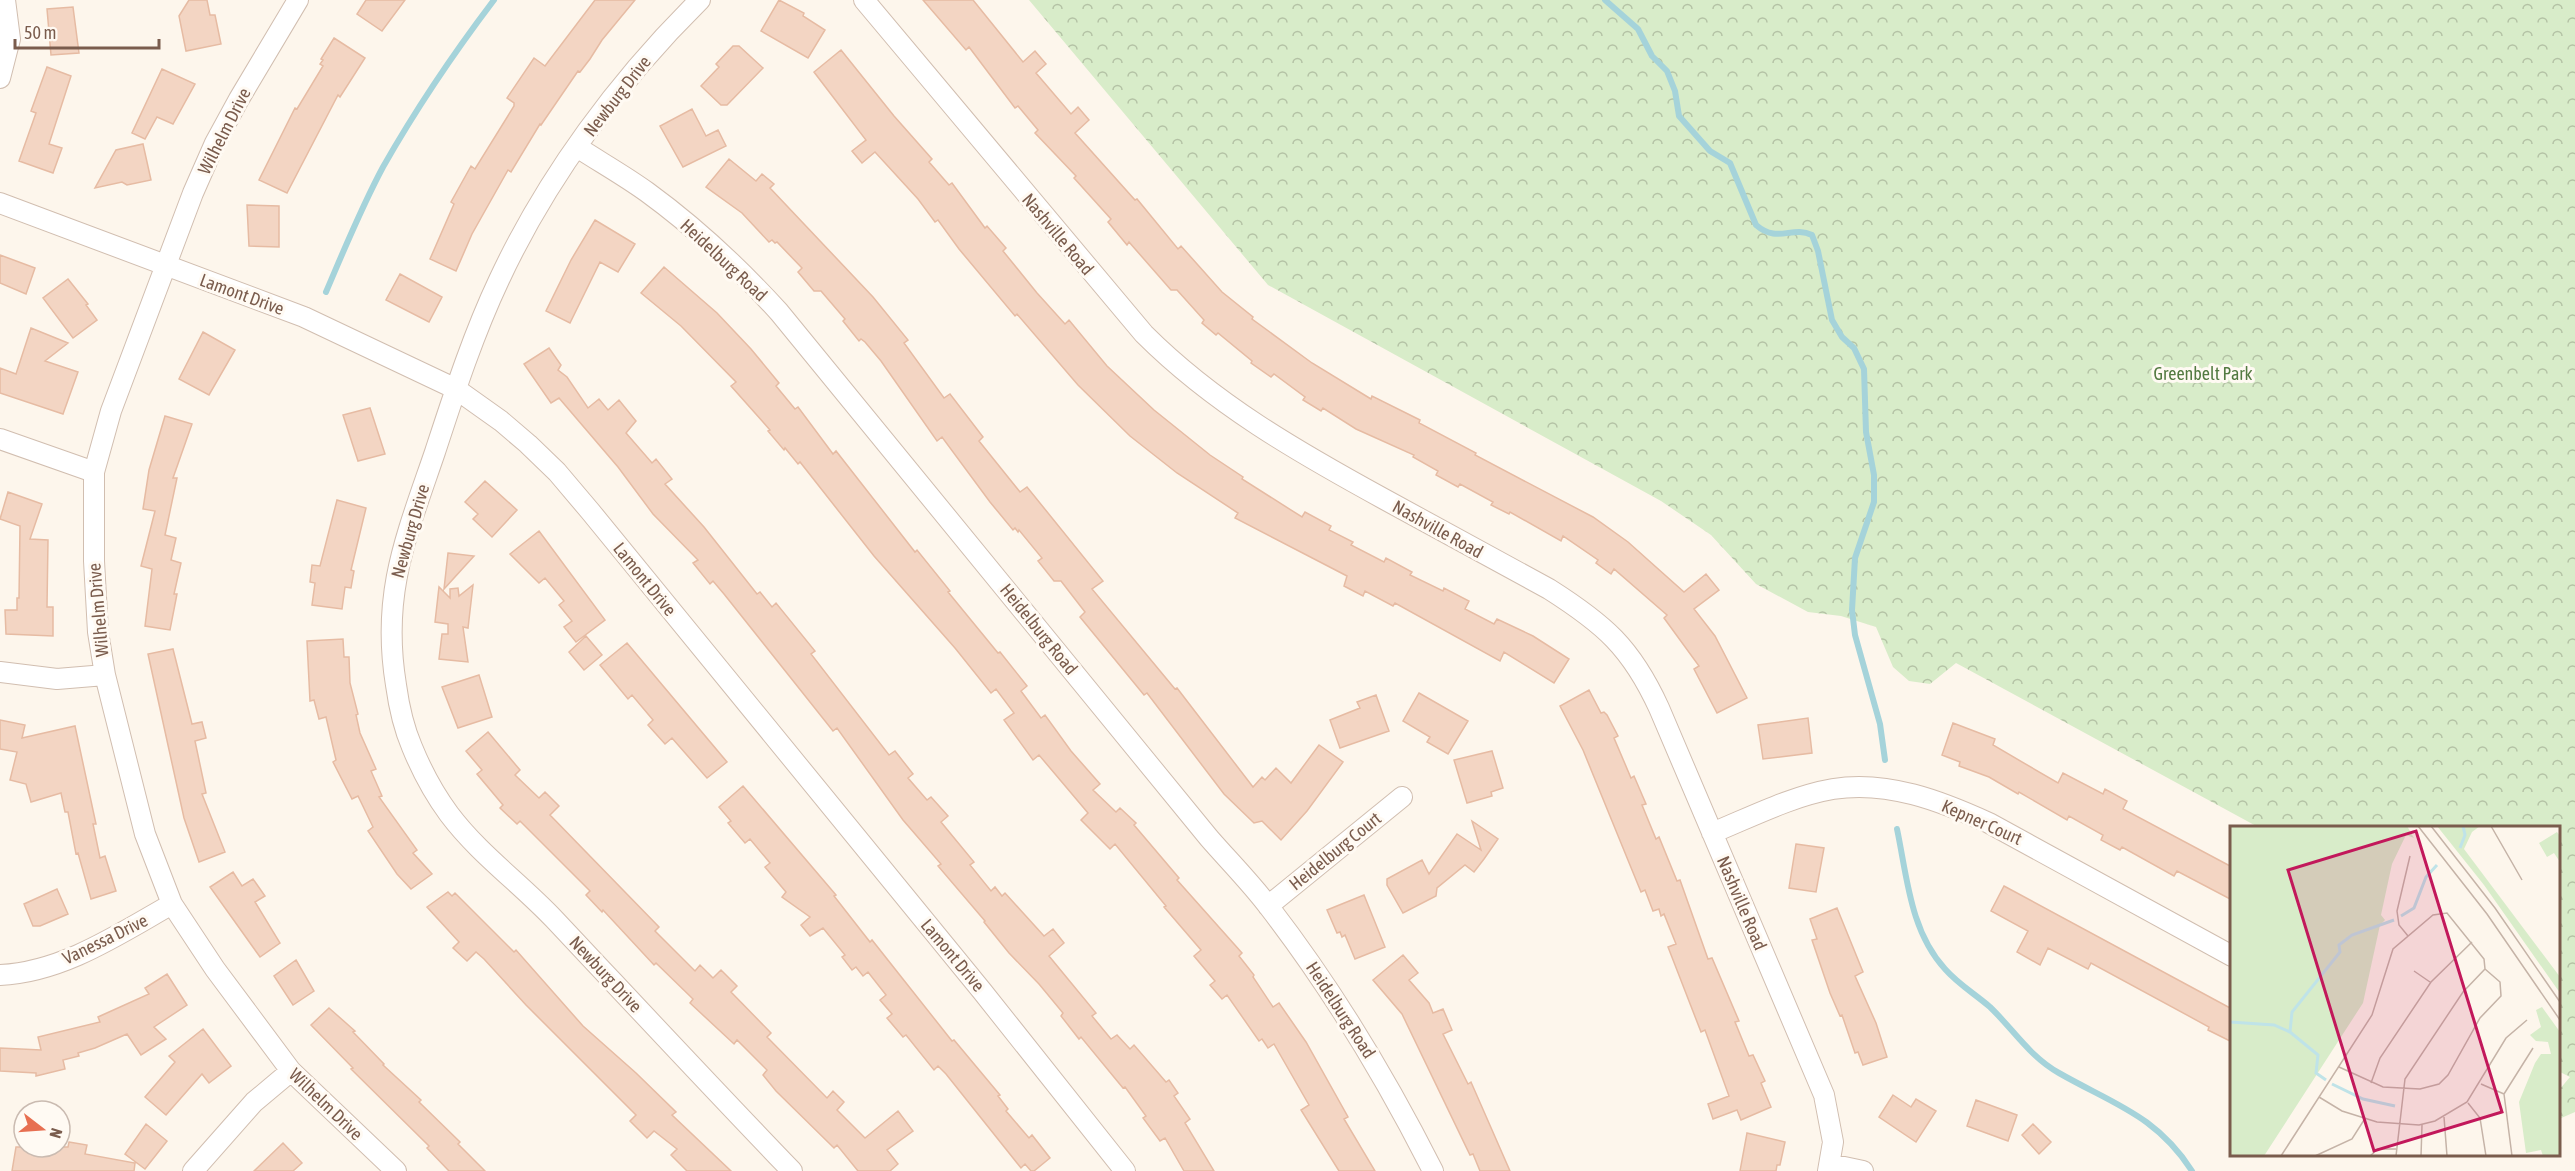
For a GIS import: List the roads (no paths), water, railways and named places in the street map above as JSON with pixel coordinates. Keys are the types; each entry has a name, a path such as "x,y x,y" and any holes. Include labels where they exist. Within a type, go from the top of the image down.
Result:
{"street":[{"path":"0,78 10,39 5,0"},
{"name":"Newburg Drive","path":"700,0 654,48 577,147 538,206 498,283 456,389 402,546 392,596 390,652 401,718 412,749 448,813 476,845 550,915 792,1171"},
{"name":"Nashville Road","path":"864,0 1077,256 1164,354 1209,392 1281,441 1549,589 1602,625 1630,656 1647,681 1824,1095 1833,1142 1829,1167"},
{"name":"Wilhelm Drive","path":"296,1 238,99 215,143 193,193 111,411 94,472 94,588 105,675 145,834 172,904 215,969 291,1071 396,1171"},
{"name":"Heidelburg Road","path":"577,147 645,190 685,221 761,292 1209,838 1268,906 1344,1011 1379,1070 1433,1171"},
{"name":"Lamont Drive","path":"0,203 304,317 456,389 510,429 564,480 990,1000 1125,1171"},
{"path":"0,439 94,472"},
{"path":"0,672 57,679 105,675"},
{"name":"Kepner Court","path":"1712,833 1785,803 1833,789 1871,787 1911,794 1953,807 1989,823 2230,955"},
{"name":"Heidelburg Court","path":"1268,906 1402,797"},
{"name":"Vanessa Drive","path":"0,975 28,972 95,948 172,904"},
{"path":"193,1171 254,1102 291,1071"},
{"path":"1829,1167 1863,1171"}],"waterway":[{"path":"326,292 360,213 383,167 408,124 494,0"},
{"path":"1605,0 1638,29 1652,56 1667,71 1675,91 1679,116 1710,151 1730,163 1756,225 1771,233 1805,232 1812,235 1818,251 1832,320 1842,337 1854,348 1864,369 1866,432 1874,475 1874,502 1855,558 1852,610 1855,635 1880,724 1885,760"},
{"path":"1897,829 1907,884 1917,920 1933,954 1945,969 1990,1007 2039,1059 2148,1124 2164,1136 2192,1171"}],"park label":[{"name":"Greenbelt Park","path":"2203,373"}]}
